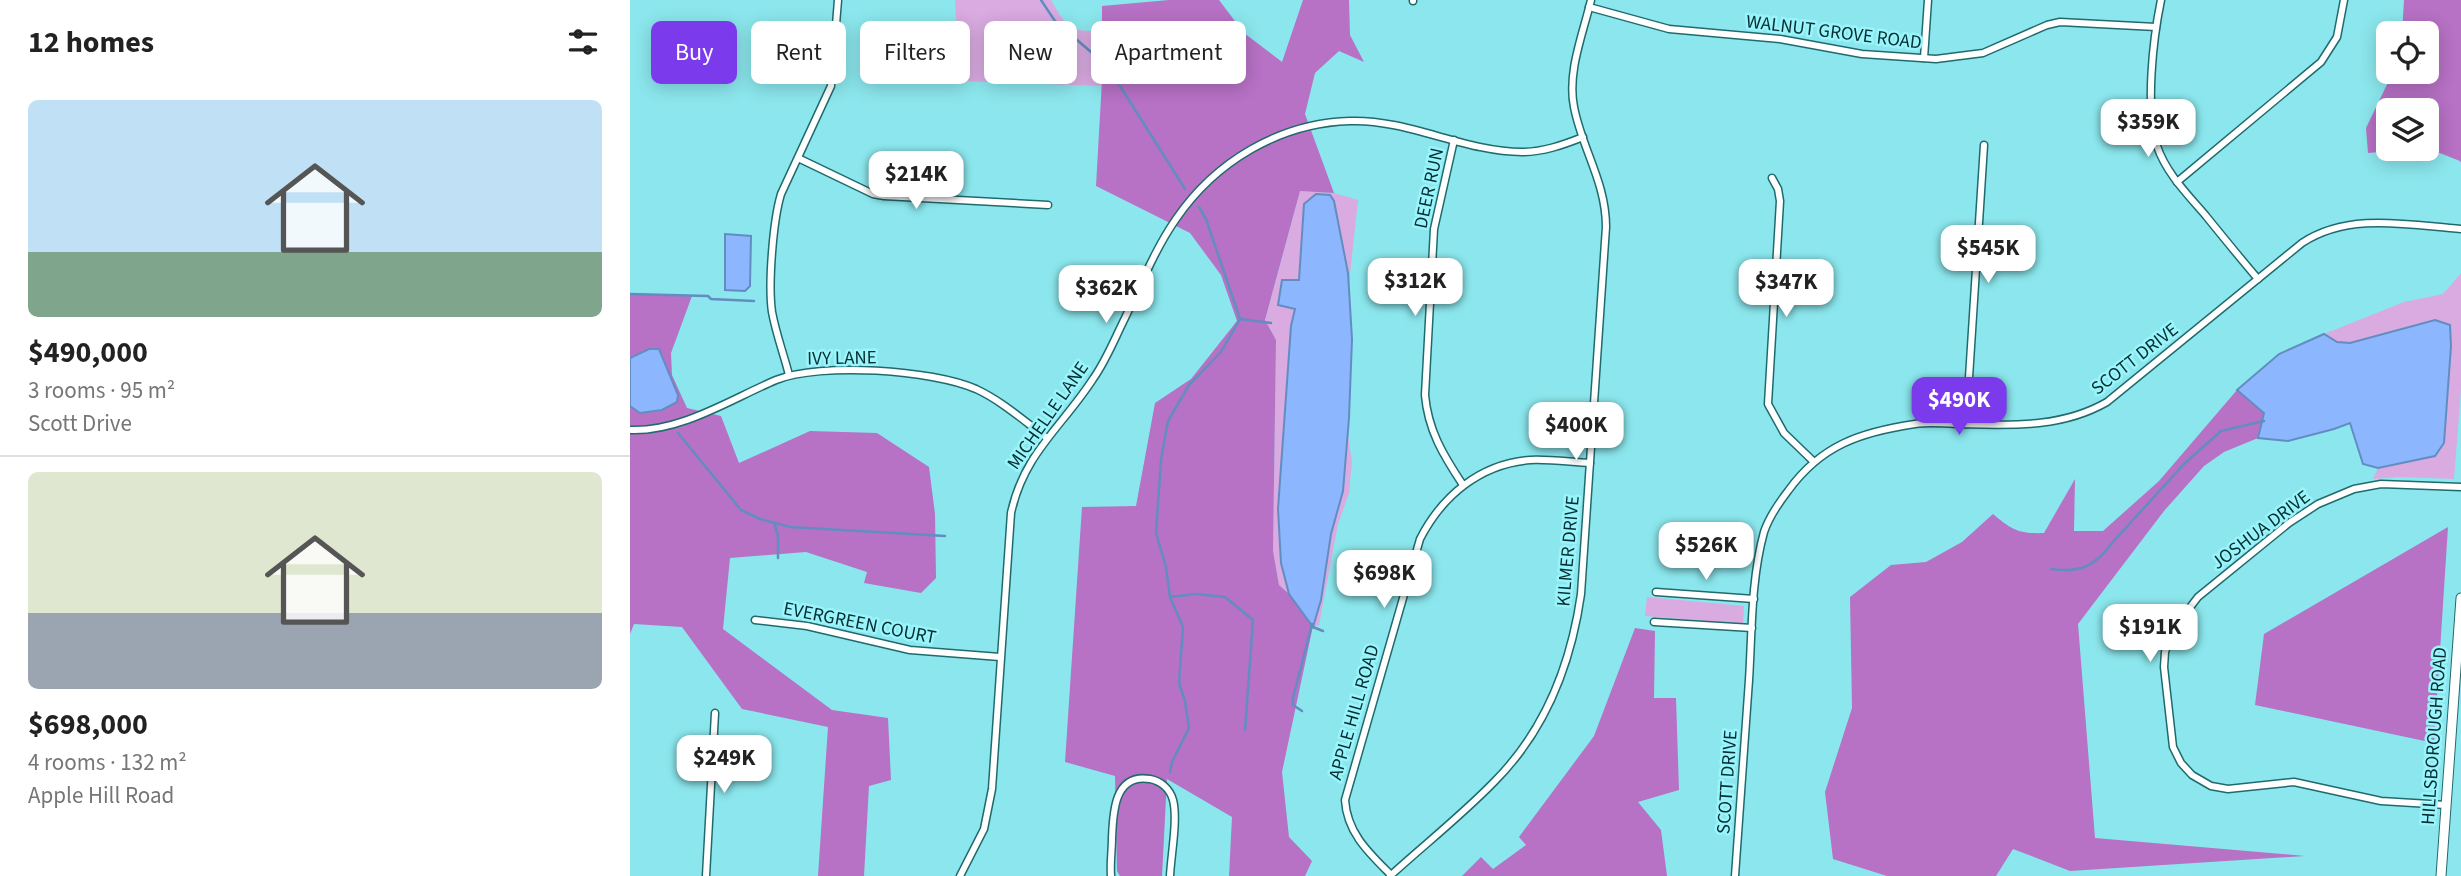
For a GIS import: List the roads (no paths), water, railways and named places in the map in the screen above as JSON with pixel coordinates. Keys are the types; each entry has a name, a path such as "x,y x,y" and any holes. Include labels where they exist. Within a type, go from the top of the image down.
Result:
{"street":[{"path":"789,375 772,312 777,208 831,86 838,0"},
{"path":"1924,58 1928,0"},
{"path":"2161,0 2156,27 2151,97 2153,130 2162,158 2177,182 2258,279"},
{"path":"2177,182 2321,62 2337,37 2343,0"},
{"name":"WALNUT GROVE ROAD","path":"1590,4 1670,29 1780,39 1862,54 1924,58 1954,58 1983,53 2060,22 2156,27"},
{"name":"KILMER DRIVE","path":"1390,876 1494,782 1522,749 1549,704 1567,662 1578,614 1606,219 1601,185 1576,116 1572,91 1574,68 1590,4"},
{"name":"MICHELLE LANE","path":"960,876 978,842 989,812 1013,504 1019,482 1046,438 1094,378 1175,220 1191,200 1234,159 1282,135 1325,123 1384,123 1501,150 1523,152 1550,149 1583,137"},
{"name":"DEER RUN","path":"1454,140 1434,229 1425,395 1434,437 1463,485"},
{"path":"1966,424 1984,145"},
{"path":"798,158 873,194 1048,205"},
{"path":"1772,178 1780,201 1768,404 1784,433 1814,462"},
{"name":"SCOTT DRIVE","path":"1735,876 1760,547 1765,529 1777,505 1797,478 1814,462 1847,440 1884,428 1922,423 2020,426 2070,418 2099,407 2310,237 2339,226 2362,223 2461,229"},
{"name":"IVY LANE","path":"630,430 673,424 789,375 834,369 932,376 949,380 992,397 1046,438"},
{"name":"APPLE HILL ROAD","path":"1390,876 1353,832 1346,808 1347,789 1420,539 1433,516 1463,485 1494,468 1530,460 1590,463"},
{"name":"JOSHUA DRIVE","path":"2446,805 2381,801 2294,782 2228,789 2211,786 2192,775 2181,763 2173,747 2164,667 2170,638 2198,597 2290,523 2318,504 2354,489 2381,484 2461,487"},
{"path":"1656,592 1754,599"},
{"name":"HILLSBOROUGH ROAD","path":"2441,876 2461,598"},
{"name":"EVERGREEN COURT","path":"755,620 807,626 910,650 1000,657"},
{"path":"1654,621 1752,628"},
{"path":"706,876 715,713"},
{"path":"1111,876 1117,797 1126,784 1147,778 1160,782 1168,789 1174,803 1170,876"}],"water":[{"path":"1316,194 1330,195 1334,201 1348,273 1352,339 1343,491 1331,534 1321,600 1313,627 1289,594 1281,563 1278,509 1291,326 1295,309 1278,305 1282,280 1299,280 1304,204"},
{"path":"725,234 751,236 750,286 745,291 725,290"},
{"path":"2435,320 2450,325 2451,346 2444,443 2435,456 2378,468 2363,464 2350,423 2288,441 2258,438 2264,413 2237,390 2279,354 2324,334 2337,342 2350,343"},
{"path":"649,349 659,349 678,395 677,402 662,410 640,413 630,406 630,358"}],"waterway":[{"path":"1041,0 1055,21 1091,52"},
{"path":"1119,84 1185,189"},
{"path":"1170,772 1172,762 1189,728 1179,683 1183,627 1170,597 1166,567 1156,533 1161,460 1168,421 1189,385 1221,352 1240,319 1206,219 1199,207"},
{"path":"630,294 708,296 711,299 754,301"},
{"path":"1240,319 1271,323"},
{"path":"2051,569 2078,569 2093,563 2184,464 2221,431 2264,421"},
{"path":"678,433 741,510 760,519 790,527 945,536"},
{"path":"774,523 778,535 778,558"},
{"path":"1170,597 1196,594 1225,597 1253,620 1245,730"},
{"path":"1302,711 1293,705 1293,698 1312,624"},
{"path":"1313,627 1323,631"}]}
